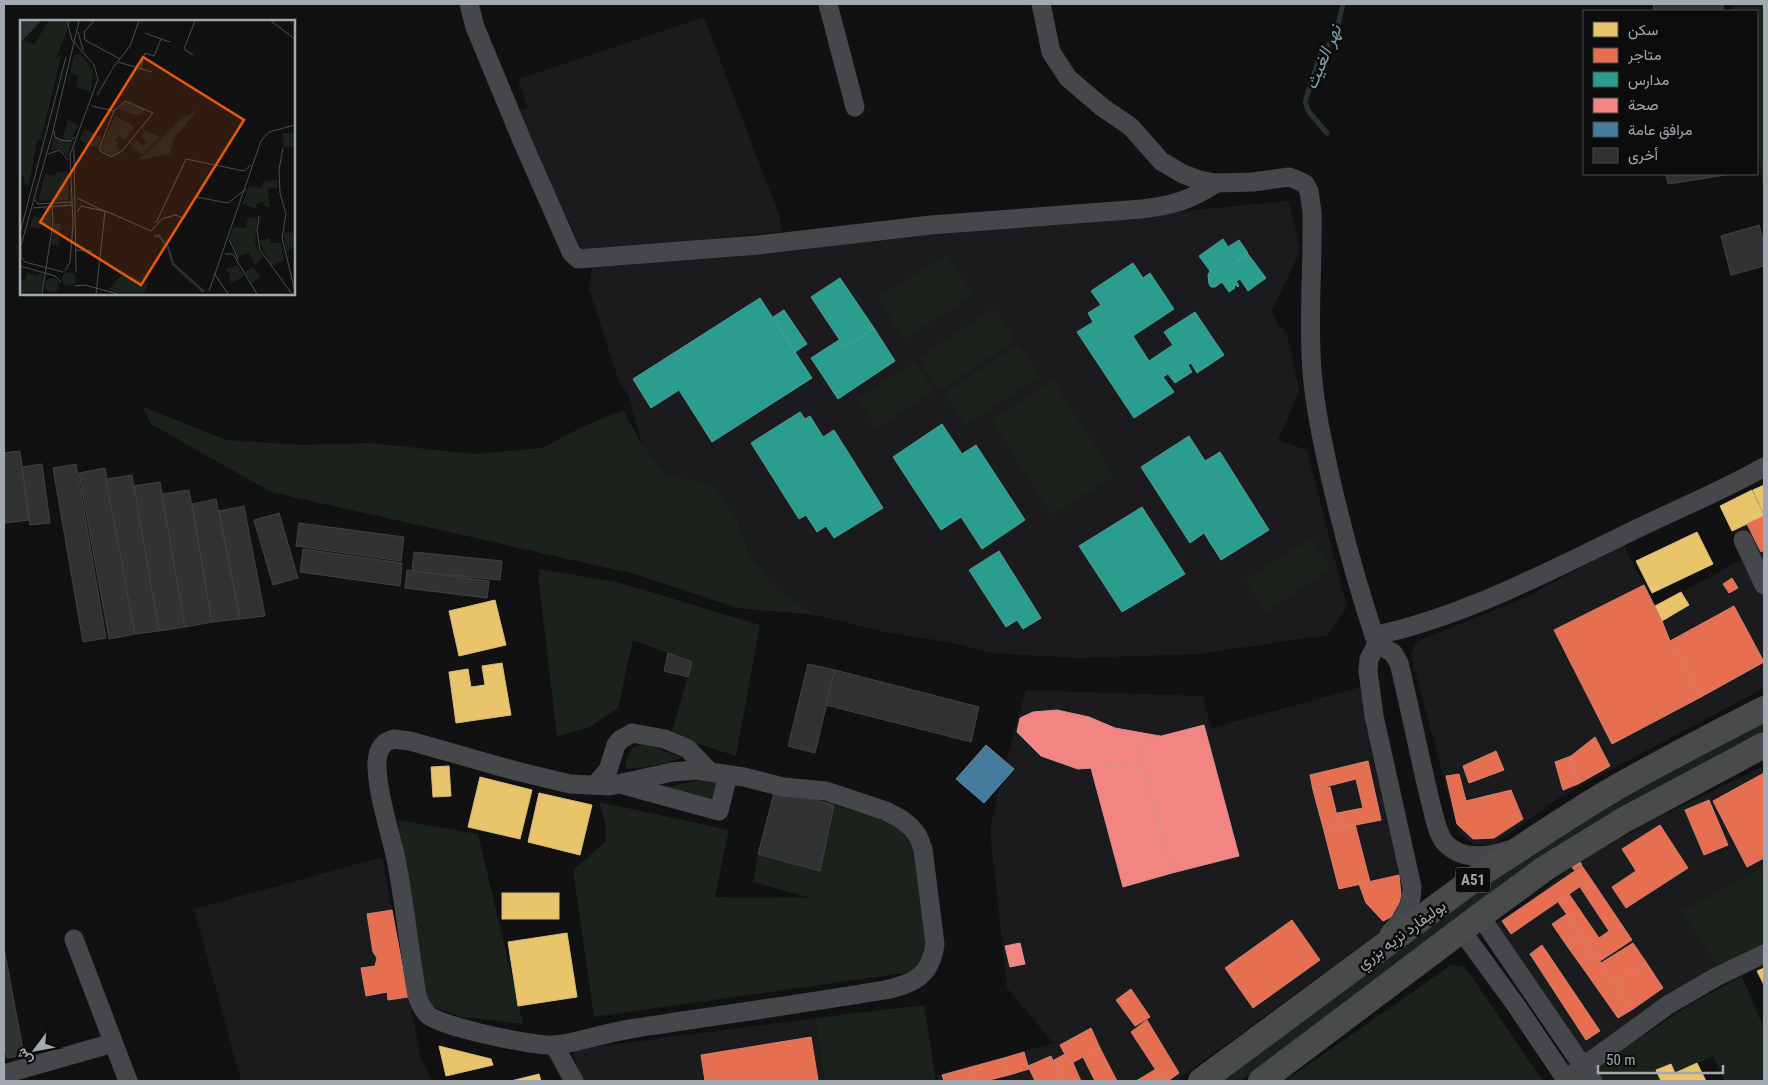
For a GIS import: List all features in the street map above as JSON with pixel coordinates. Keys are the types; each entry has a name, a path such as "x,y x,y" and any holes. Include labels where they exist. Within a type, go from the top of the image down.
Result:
{"highway":[{"name":"بوليفارد نزيه بزري","path":"1201,1081 1486,871 1530,841 1608,793 1764,709"},
{"name":"بوليفارد نزيه بزري","path":"1261,1081 1547,867 1624,820 1764,746"}],"street":[{"path":"469,4 475,27 526,152 571,252 578,259 758,246 931,225 1142,209 1188,200 1216,183"},
{"path":"828,4 855,107"},
{"path":"1041,4 1051,52 1068,78 1102,107 1131,127 1161,161 1183,174 1199,180 1216,183 1253,182 1288,177 1305,184 1309,191 1312,221 1311,353 1320,434 1343,531 1375,640 1369,659 1368,671 1374,716 1410,874 1412,899 1396,927 1358,965"},
{"path":"1375,640 1497,597 1764,467"},
{"path":"1743,540 1764,584"},
{"path":"1375,640 1393,653 1399,663 1424,776 1436,821 1444,842 1460,853 1478,856 1500,853 1530,841"},
{"path":"595,785 608,770 616,745 620,740 632,733 666,739 688,749 708,770"},
{"path":"402,740 570,784 609,786 672,772 708,770 783,787 826,791 886,811 901,819 911,828 918,836 923,849 935,944 933,957 928,968 920,977 910,983 885,990 614,1032 554,1045 452,1026 436,1020 420,1005 413,976 396,860 383,807 377,763 381,746 386,741 402,740"},
{"path":"620,784 719,811 728,775"},
{"path":"1470,923 1589,1074"},
{"path":"1470,923 1509,996 1566,1080 1589,1074 1668,1005 1716,977 1764,954"},
{"path":"74,939 128,1081"},
{"path":"4,1074 114,1043"},
{"path":"554,1045 574,1081"}],"shaded area":[{"path":"1732,4 1764,4 1764,190 1758,154 1758,10 1733,10"},
{"path":"704,17 780,218 782,231 584,254 518,112 527,108 518,79"},
{"path":"1289,201 1300,251 1272,311 1277,323 1287,333 1299,391 1278,440 1307,450 1347,607 1328,635 1199,654 1079,658 989,653 953,643 885,632 817,615 773,587 750,556 736,518 713,483 667,475 643,448 628,394 619,382 589,288 592,267"},
{"path":"947,254 973,295 904,339 878,298"},
{"path":"994,308 1015,340 940,390 919,358"},
{"path":"1019,344 1040,376 965,426 944,394"},
{"path":"915,362 934,391 877,428 858,399"},
{"path":"1053,380 1114,476 1052,515 991,420"},
{"path":"143,407 226,440 302,445 369,443 475,454 542,448 582,427 623,410 644,448 667,475 713,483 736,518 750,556 773,586 817,615 738,608 635,574 271,492 151,424"},
{"path":"1764,516 1764,688 1565,794 1494,844 1474,844 1459,834 1411,656 1414,645 1420,640 1525,598 1623,544 1655,606 1745,558 1732,531"},
{"path":"1311,538 1331,569 1265,612 1245,580"},
{"path":"539,569 621,583 760,625 736,756 671,735 692,662 633,640 618,708 588,728 557,736 539,583"},
{"path":"1365,686 1402,870 1402,896 1394,918 1378,933 1176,1081 938,1081 937,1075 1053,1043 1007,988 990,831 1000,782 1026,690 1203,696 1211,728"},
{"path":"1764,720 1764,730 1686,772 1401,965 1240,1081 1220,1081 1554,838"},
{"path":"645,743 682,758 641,768 626,769 626,760 632,748"},
{"path":"1764,766 1764,867 1681,911 1719,969 1585,1058 1496,923 1529,901 1580,861 1655,819"},
{"path":"717,778 715,801 656,789"},
{"path":"599,802 729,830 715,897 811,898 753,882 758,854 820,870 834,805 894,822 908,833 917,848 930,945 919,968 904,973 594,1017 573,870 606,841 605,822"},
{"path":"398,820 478,834 523,1024 461,1017 431,1006 425,995"},
{"path":"382,857 421,1059 433,1081 241,1081 194,909"},
{"path":"1764,867 1764,947 1719,969 1681,911"},
{"path":"1451,965 1465,967 1543,1081 1285,1081"},
{"path":"1742,976 1764,1029 1764,1081 1725,1081 1713,1056 1675,1073 1671,1064 1656,1071 1661,1081 1603,1081 1594,1069 1691,1004"},
{"path":"924,1005 936,1081 825,1081 815,1018"},
{"path":"815,1018 825,1081 582,1081 572,1050"}],"building: سكن":[{"path":"1764,485 1764,514 1753,490"},
{"path":"1752,490 1764,516 1732,531 1720,506"},
{"path":"1697,532 1713,564 1652,593 1636,561"},
{"path":"1681,592 1689,605 1662,621 1655,606"},
{"path":"495,600 506,645 459,656 449,611"},
{"path":"502,663 511,715 456,723 449,672 468,669 471,687 485,685 482,666"},
{"path":"449,766 451,796 433,797 431,767"},
{"path":"480,777 532,790 520,839 468,827"},
{"path":"539,793 592,805 580,855 528,842"},
{"path":"502,893 559,893 559,919 502,919"},
{"path":"567,933 577,997 518,1006 508,942"},
{"path":"1764,968 1764,985 1757,971"},
{"path":"439,1046 491,1059 493,1065 446,1076"},
{"path":"1697,1063 1706,1081 1661,1081 1656,1070 1671,1064 1675,1073"},
{"path":"539,1074 541,1081 511,1081"}],"building: متاجر":[{"path":"1764,516 1764,550 1761,552 1747,524"},
{"path":"1732,578 1738,588 1729,593 1723,584"},
{"path":"1644,585 1670,641 1701,697 1612,744 1554,630"},
{"path":"1734,606 1764,662 1701,697 1670,641"},
{"path":"1595,737 1610,766 1578,784 1571,756"},
{"path":"1496,751 1504,770 1469,783 1463,766"},
{"path":"1571,756 1578,784 1563,790 1555,762"},
{"path":"1368,761 1381,820 1340,828 1337,813 1363,808 1356,779 1313,790 1310,775"},
{"path":"1764,773 1764,858 1747,867 1713,801"},
{"path":"1459,774 1466,801 1511,790 1523,819 1494,838 1473,839 1457,824 1446,776"},
{"path":"1330,787 1340,828 1324,831 1313,790"},
{"path":"1709,800 1728,845 1704,855 1685,810"},
{"path":"1355,824 1370,882 1339,889 1324,831"},
{"path":"1660,825 1688,868 1626,908 1612,887 1636,871 1622,849"},
{"path":"1580,862 1582,865 1574,870 1572,867"},
{"path":"1582,866 1591,879 1511,934 1502,921"},
{"path":"1399,875 1401,895 1399,903 1391,917 1383,921 1366,903 1359,884"},
{"path":"1591,879 1632,940 1600,961 1558,902 1569,894 1599,938 1609,931 1580,887"},
{"path":"392,910 408,997 388,1000 387,992 366,996 361,968 375,966 377,958 373,952 367,914"},
{"path":"1567,914 1582,936 1567,946 1552,924"},
{"path":"1292,920 1320,960 1253,1008 1225,968"},
{"path":"1582,936 1594,953 1580,964 1567,946"},
{"path":"1633,943 1646,962 1615,983 1601,963"},
{"path":"1542,945 1600,1031 1586,1040 1530,954"},
{"path":"1594,953 1633,1009 1618,1018 1580,964"},
{"path":"1646,962 1663,988 1633,1009 1615,983"},
{"path":"1131,989 1150,1017 1135,1026 1116,1000"},
{"path":"1147,1020 1179,1073 1168,1081 1163,1081 1131,1032"},
{"path":"1091,1028 1100,1048 1070,1064 1060,1045"},
{"path":"811,1037 818,1080 705,1081 701,1055"},
{"path":"1100,1048 1117,1081 1095,1081 1083,1057"},
{"path":"1024,1052 1029,1069 1009,1075 1004,1058"},
{"path":"1065,1054 1070,1064 1073,1063 1081,1081 1063,1081 1054,1060"},
{"path":"1051,1056 1063,1081 1035,1081 1028,1066"},
{"path":"1004,1058 1009,1075 985,1081 975,1081 971,1067"},
{"path":"971,1067 975,1081 944,1081 942,1075"},
{"path":"1156,1069 1163,1081 1136,1081"}],"building: مدارس":[{"path":"1223,239 1228,247 1239,240 1248,253 1235,263 1248,254 1266,278 1248,291 1240,279 1236,281 1239,286 1234,286 1235,288 1229,292 1222,282 1215,287 1211,287 1208,275 1210,271 1199,256"},
{"path":"1133,263 1143,278 1150,273 1174,309 1133,336 1149,361 1173,345 1164,332 1195,312 1224,355 1197,373 1191,363 1188,365 1192,372 1175,383 1168,374 1163,377 1174,392 1134,418 1077,332 1093,322 1088,313 1101,305 1091,291"},
{"path":"840,278 874,328 845,348 811,297"},
{"path":"760,298 812,378 712,442 679,390 651,408 633,379"},
{"path":"784,310 807,344 795,352 773,317"},
{"path":"874,328 895,361 838,399 811,358 839,340 845,348"},
{"path":"800,412 805,419 810,416 823,437 834,430 883,508 834,538 826,526 817,532 806,515 799,519 751,443"},
{"path":"942,424 962,454 976,445 1025,520 982,549 961,517 941,530 893,457"},
{"path":"1189,436 1205,461 1220,452 1269,530 1221,560 1204,533 1190,543 1141,467"},
{"path":"1142,507 1185,574 1122,612 1079,546"},
{"path":"999,551 1041,618 1023,629 1017,620 1006,627 969,570"}],"building: صحة":[{"path":"1057,710 1089,717 1115,728 1160,736 1138,742 1145,770 1122,766 1078,769 1041,756 1017,732 1020,718 1033,712"},
{"path":"1204,725 1239,856 1172,873 1138,742"},
{"path":"1122,766 1145,770 1172,873 1123,887 1091,768"},
{"path":"1020,943 1025,964 1010,967 1005,946"}],"building: مرافق عامة":[{"path":"986,745 1014,769 984,803 956,779"}],"building: أخرى":[{"path":"1653,4 1723,4 1724,10 1654,10"},
{"path":"1666,175 1726,175 1668,184"},
{"path":"1759,225 1764,243 1764,266 1731,275 1721,236"},
{"path":"20,451 29,520 5,523 4,453"},
{"path":"42,464 50,523 30,525 22,467"},
{"path":"76,464 106,638 83,642 53,468"},
{"path":"105,468 135,634 109,639 79,473"},
{"path":"132,475 159,631 135,634 106,479"},
{"path":"160,482 185,627 159,631 134,486"},
{"path":"189,490 212,622 185,627 162,494"},
{"path":"216,499 240,619 212,622 192,504"},
{"path":"244,506 265,616 240,619 219,511"},
{"path":"279,513 298,578 273,585 254,520"},
{"path":"299,523 404,537 401,561 296,546"},
{"path":"303,549 402,563 400,586 300,572"},
{"path":"414,552 502,561 500,580 412,571"},
{"path":"407,570 489,581 487,598 405,588"},
{"path":"668,653 692,662 688,677 664,671"},
{"path":"808,664 835,670 815,753 788,746"},
{"path":"835,670 979,707 971,742 826,705"},
{"path":"775,789 834,805 820,871 758,854"},
{"path":"4,948 24,1055 7,1058 4,1044"}],"waterway":[{"name":"نهر الغيث","path":"1327,133 1309,112 1305,102 1320,55 1335,37 1343,4"}]}
